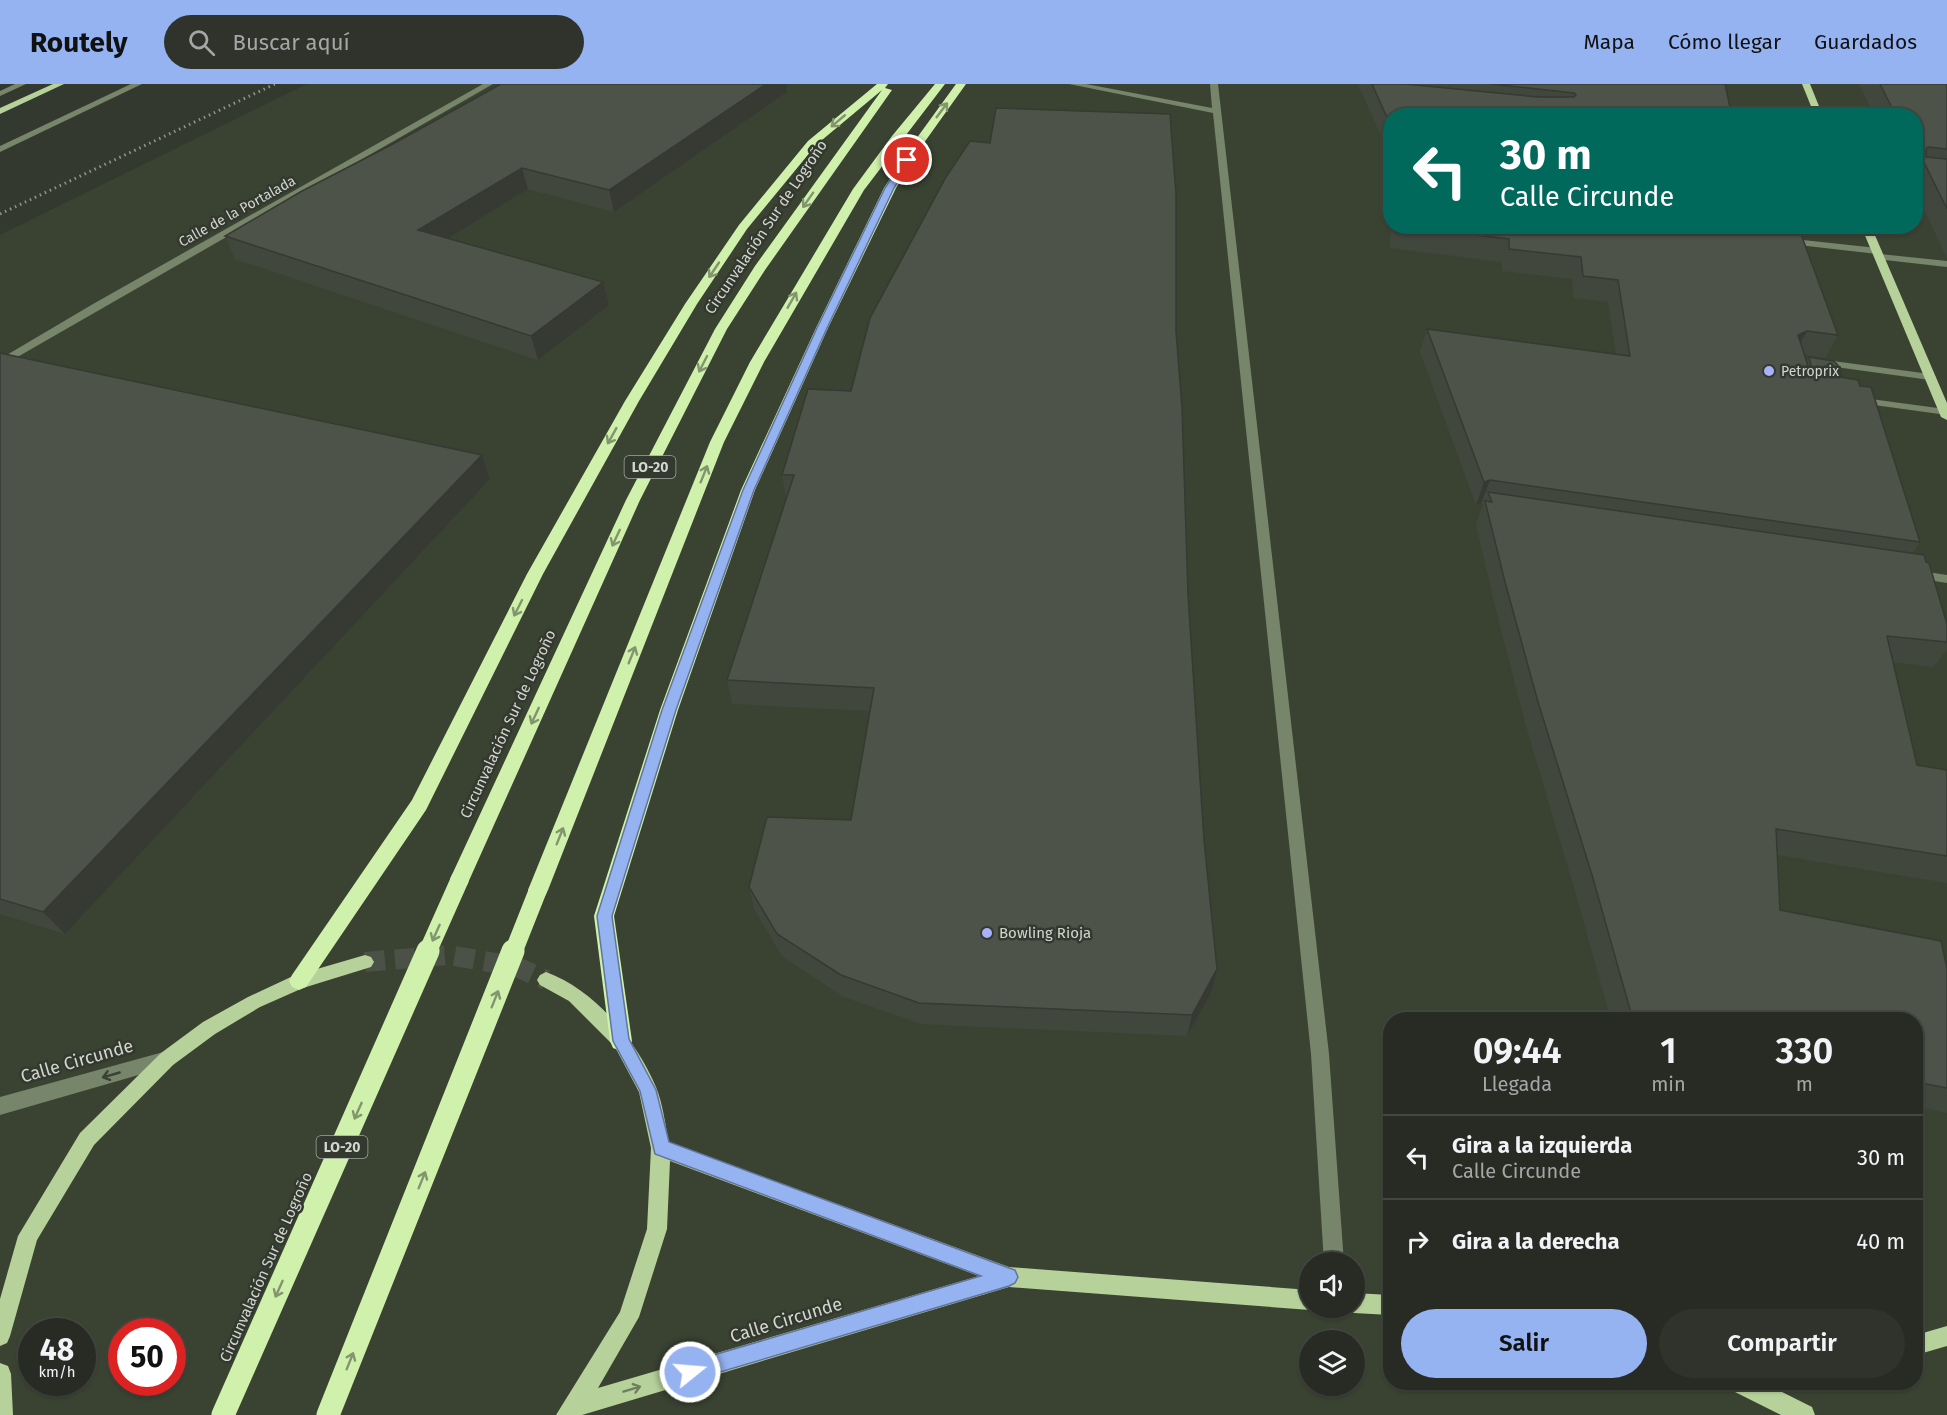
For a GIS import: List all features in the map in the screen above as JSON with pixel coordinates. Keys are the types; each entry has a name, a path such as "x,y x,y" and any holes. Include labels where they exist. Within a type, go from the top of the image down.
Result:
{"highway":[{"path":"299,981 419,805 535,574 632,401 691,304 743,227 812,143 884,84"},
{"name":"Circunvalación Sur de Logroño","path":"223,1415 460,879 633,500 721,329 759,269 891,84"},
{"path":"328,1415 713,452 752,372 859,189 896,138 940,84"},
{"path":"621,1041 604,916 669,710 748,490 822,328 890,188 916,146 962,84"}],"main road":[{"path":"0,111 60,84"},
{"path":"1806,84 1816,108"},
{"path":"1869,234 1946,415"},
{"path":"0,1336 28,1236 87,1139 167,1059 209,1028 254,1002 299,981 365,962"},
{"path":"546,980 576,996 621,1041 648,1090 661,1148 657,1229 629,1317 571,1410"},
{"name":"Calle Circunde","path":"661,1148 1009,1277 1299,1299"},
{"name":"Calle Circunde","path":"571,1410 1009,1277"},
{"path":"1365,1304 1383,1305"},
{"path":"1923,1343 1947,1336"},
{"path":"0,1374 2,1415"},
{"path":"1755,1390 1804,1415"}],"street":[{"path":"0,94 22,84"},
{"path":"0,149 138,84"},
{"name":"Calle de la Portalada","path":"0,364 97,306 489,84"},
{"path":"1073,84 1217,111"},
{"path":"1214,84 1320,1054 1333,1252"},
{"path":"1773,240 1947,264"},
{"path":"1805,360 1930,376"},
{"path":"1839,398 1946,415"},
{"path":"1900,572 1947,579"},
{"name":"Calle Circunde","path":"0,1106 167,1059"}],"shaded area":[{"path":"307,84 1947,84 1947,1415 0,1415 0,235"}],"building":[{"path":"501,84 766,84 609,190 522,168 418,230 603,282 531,336 225,236 302,191"},
{"path":"1372,84 1405,84 1538,97 1574,97 1576,95 1574,93 1491,84 1725,84 1730,108 1383,108"},
{"path":"1880,84 1947,84 1947,149 1928,147 1926,157 1947,159 1947,209 1923,160 1923,108 1892,108"},
{"path":"996,108 1170,114 1176,195 1176,331 1182,407 1188,594 1204,840 1217,969 1192,1015 919,1003 841,975 777,934 749,887 767,817 851,820 874,688 727,680 794,475 782,475 808,389 851,391 870,318 946,177 970,141 990,143"},
{"path":"1466,234 1801,234 1838,335 1807,331 1798,335 1810,372 1858,380 1860,386 1871,387 1920,542 1490,480 1484,482 1427,329 1630,356 1618,280 1583,276 1581,257 1509,249 1509,239"},
{"path":"0,353 482,455 43,912 0,899"},
{"path":"1809,357 1833,361 1837,364 1842,377 1813,373"},
{"path":"1488,492 1924,555 1926,562 1929,563 1947,624 1947,642 1887,636 1917,765 1947,770 1947,856 1776,829 1780,910 1941,941 1947,968 1947,1088 1923,1083 1923,1012 1631,1012 1592,875 1538,702 1505,582 1485,501 1492,502"}],"tunnel":[{"path":"365,962 449,955 517,967 546,980"}],"railway":[{"path":"0,214 275,84"}],"place":[{"name":"Petroprix","path":"1769,371"},
{"name":"Bowling Rioja","path":"987,933"}],"route":[{"path":"690,1372 1009,1277 661,1148 648,1090 621,1041 604,916 669,710 748,490 822,328 890,188 907,160"}]}
